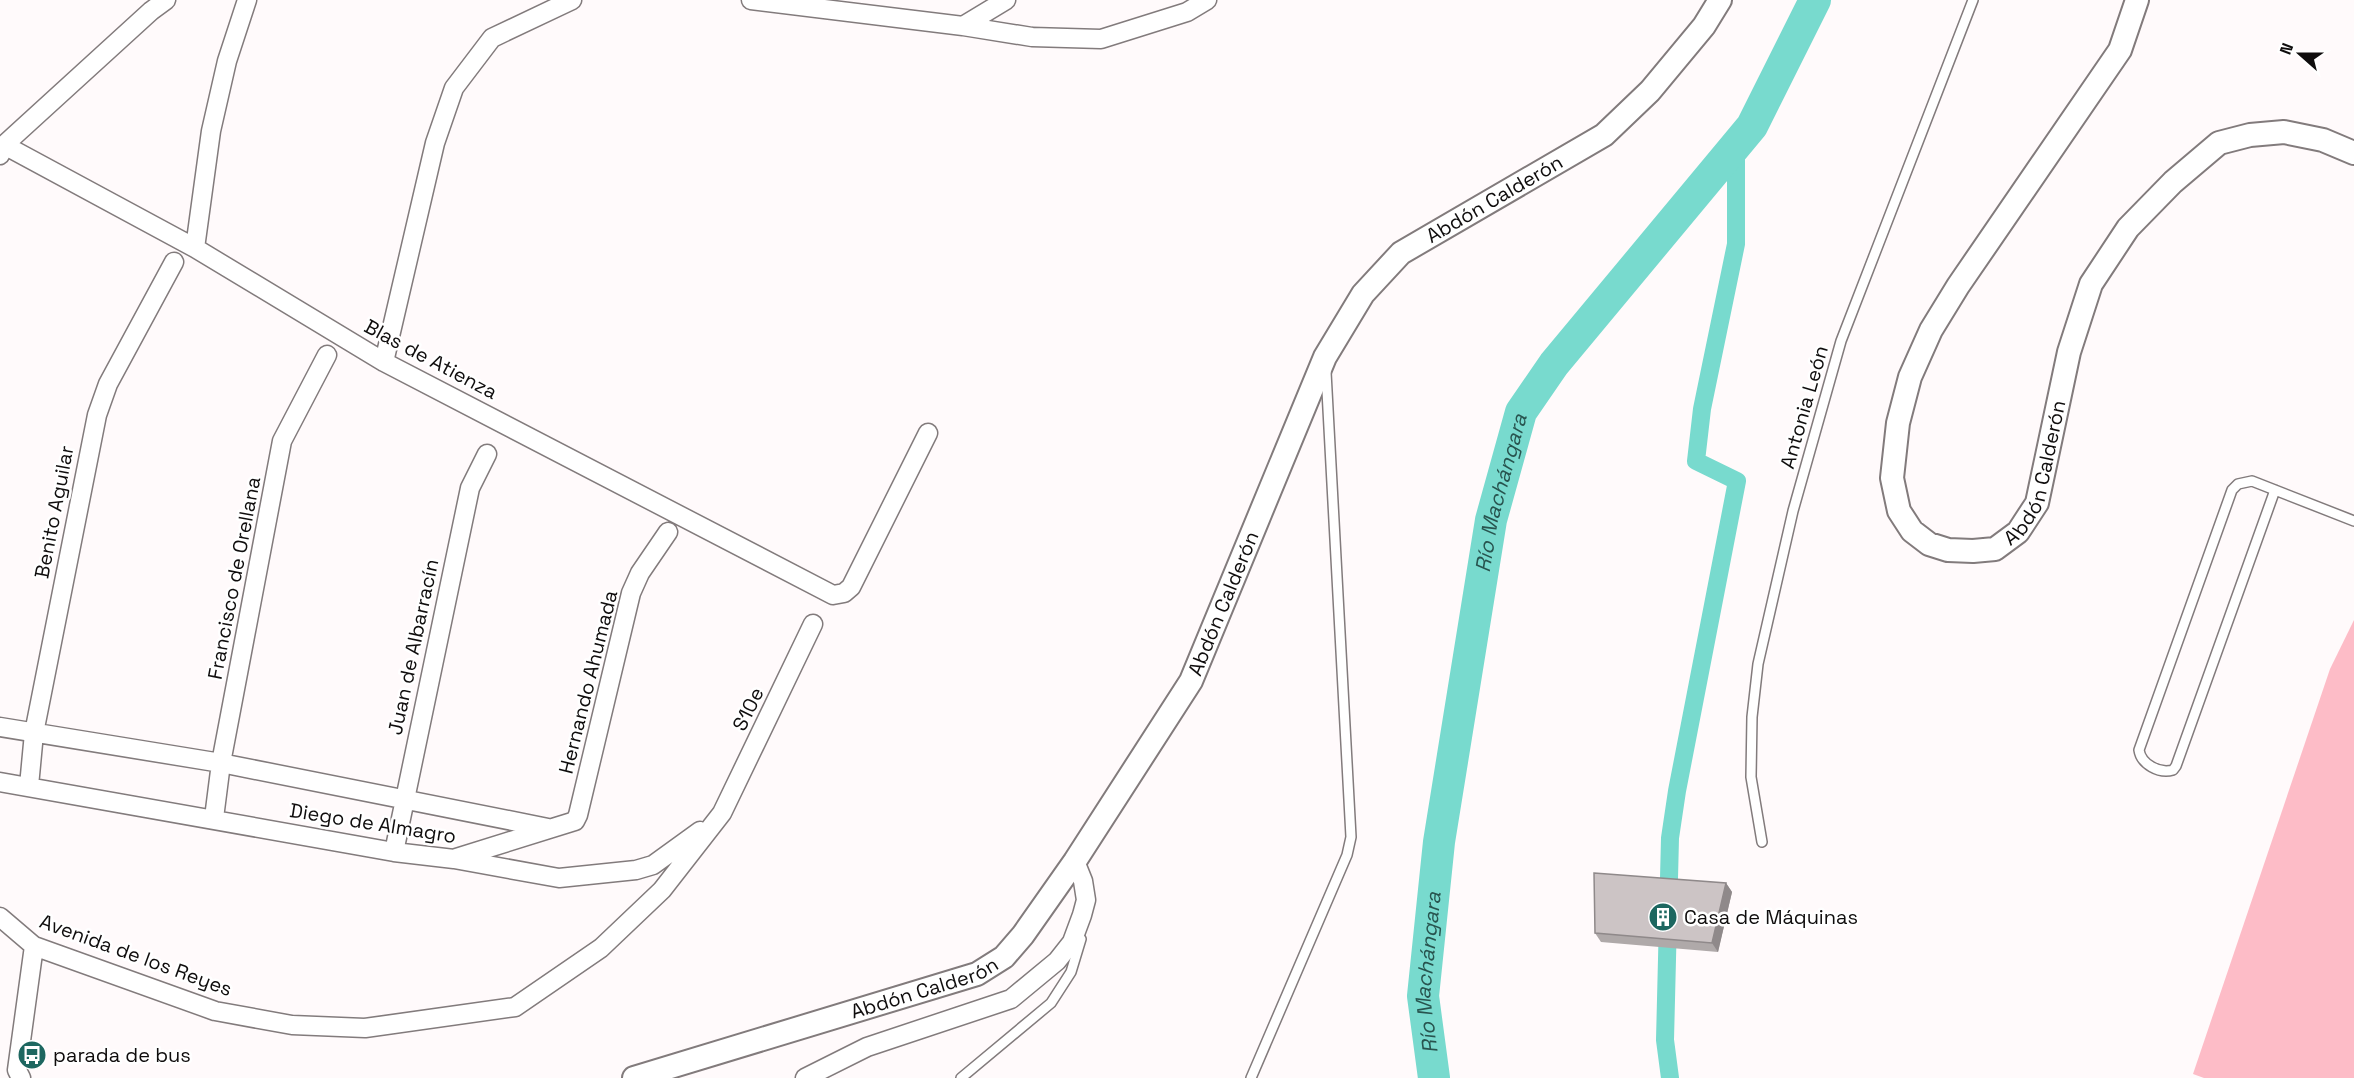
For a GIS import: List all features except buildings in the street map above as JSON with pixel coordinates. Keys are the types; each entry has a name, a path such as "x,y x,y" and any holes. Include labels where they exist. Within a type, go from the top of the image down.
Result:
{"street":[{"path":"2,150 151,11 166,0"},
{"path":"195,248 211,131 227,61 247,0"},
{"path":"384,362 435,143 454,88 492,38 572,0"},
{"path":"752,0 963,26 1032,37 1101,39 1187,12 1207,0"},
{"path":"963,26 1006,0"},
{"name":"Abdón Calderón","path":"634,1078 977,974 1004,957 1023,935 1075,861 1191,681 1325,357 1363,294 1401,253 1604,135 1650,91 1704,26 1720,0"},
{"name":"Abdón Calderón","path":"2135,1 2120,50 1958,286 1931,330 1910,377 1898,423 1892,478 1899,511 1912,531 1929,544 1948,550 1995,549 2018,532 2031,513 2037,503 2069,352 2091,284 2128,228 2173,182 2219,143 2250,135 2284,132 2323,140 2354,153"},
{"name":"Blas de Atienza","path":"2,150 195,248 384,362 832,595 844,593 850,587 928,433"},
{"name":"Benito Aguilar","path":"29,786 34,733 97,415 108,384 174,262"},
{"name":"Francisco de Orellana","path":"214,818 222,763 282,441 327,355"},
{"name":"Juan de Albarracín","path":"394,852 470,488 487,454"},
{"name":"Hernando Ahumada","path":"454,859 575,821 631,593 640,573 668,532"},
{"name":"S10e","path":"722,813 813,624"},
{"name":"Diego de Almagro","path":"0,727 222,763 548,828"},
{"name":"Diego de Almagro","path":"0,782 214,818 394,852 454,859 559,878 636,870 653,865 722,813"},
{"name":"Avenida de los Reyes","path":"0,917 34,945 215,1011 292,1024 365,1028 515,1008 601,948 662,890 722,813"},
{"path":"805,1078 867,1047 1011,999 1057,961 1072,942 1086,900 1083,881 1075,861"},
{"path":"14,1075 34,945"}],"lane":[{"name":"Antonia León","path":"1762,842 1751,777 1752,717 1758,664 1793,511 1841,341 1972,0"},
{"path":"1251,1078 1347,855 1351,837 1325,357"},
{"path":"2275,490 2176,766 2167,772 2144,763 2139,750 2232,490 2238,484 2252,481 2275,490 2354,521"},
{"path":"961,1078 1051,1003 1071,972 1081,939 1082,915"}],"shaded area":[{"path":"2354,620 2354,1078 2204,1078 2193,1074 2330,669"}],"waterway":[{"name":"Río Machángara","path":"1434,1078 1423,996 1439,842 1491,520 1521,412 1554,364 1752,126 1815,0"},
{"path":"1670,1078 1665,1040 1670,838 1737,481 1696,461 1702,409 1736,244 1736,145"}],"place":[{"name":"Casa de Máquinas","path":"1663,917"},
{"name":"parada de bus","path":"32,1055"}]}
